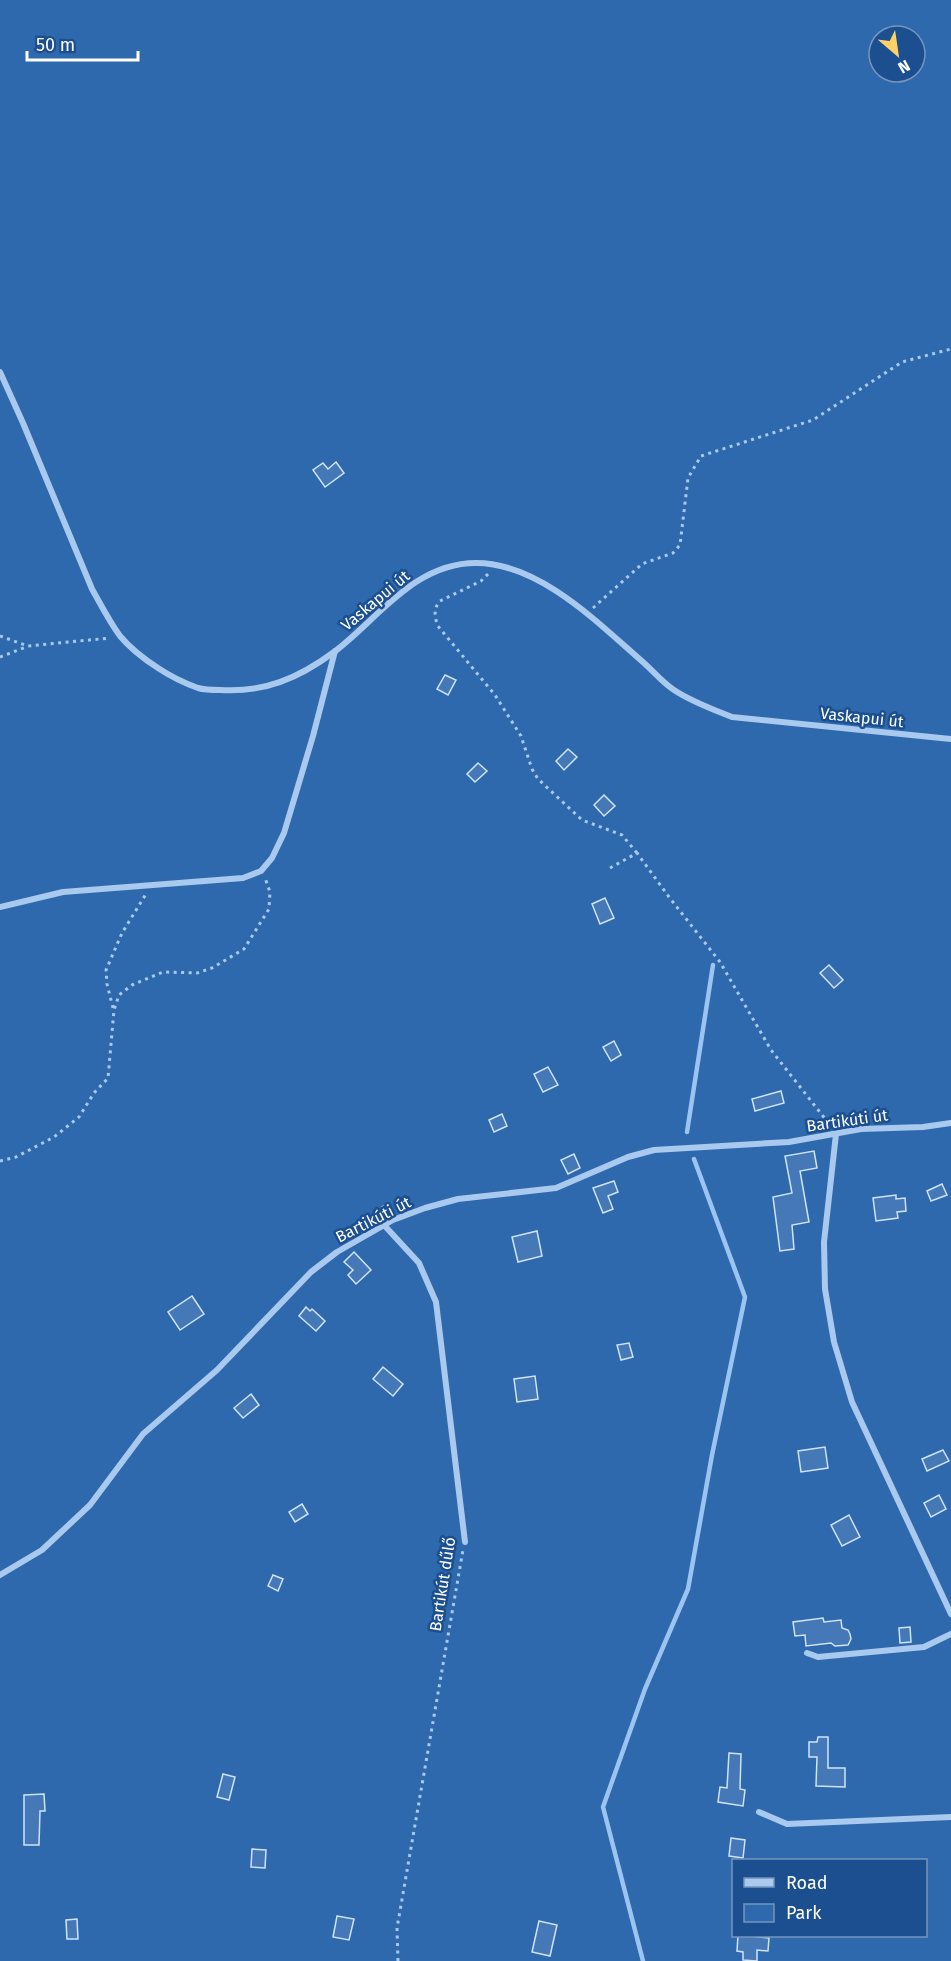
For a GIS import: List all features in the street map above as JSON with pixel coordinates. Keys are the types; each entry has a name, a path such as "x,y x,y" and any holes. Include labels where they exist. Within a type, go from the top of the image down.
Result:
{"street":[{"name":"Vaskapui út","path":"0,372 92,589 121,637 144,659 171,676 200,689 240,691 279,684 312,668 335,651 407,587 449,567 476,563 527,574 561,594 588,614 673,689 702,705 732,717 951,739"},
{"path":"0,907 63,892 243,878 261,871 272,858 284,833 335,651"},
{"name":"Bartikúti út","path":"0,1575 42,1550 90,1505 143,1434 217,1370 311,1272 337,1252 384,1225 425,1208 458,1199 556,1188 642,1152 789,1142 861,1129 923,1127 951,1123"},
{"path":"836,1134 824,1242 825,1289 834,1342 852,1402 951,1614"},
{"name":"Bartikút dűlő","path":"384,1225 419,1263 436,1302 465,1542"},
{"path":"807,1653 818,1657 924,1647 951,1634"},
{"path":"759,1812 787,1824 951,1817"}],"path":[{"path":"588,614 642,564 673,553 680,545 688,478 701,456 813,420 902,362 951,349"},
{"path":"495,566 481,581 440,601 436,606 437,625 495,695 521,736 532,769 538,778 582,820 622,836 637,853 720,962 771,1050 836,1134"},
{"path":"0,636 28,646"},
{"path":"0,657 28,646 121,637"},
{"path":"610,868 637,853"},
{"path":"0,1161 16,1156 54,1137 79,1117 94,1093 108,1078 114,1010 119,995 132,985 163,972 197,973 212,968 244,949 269,909 270,892 267,880 261,871"},
{"path":"114,1010 106,970 122,933 143,902 149,887"},
{"name":"Bartikút dűlő","path":"398,1961 397,1928 465,1542"}],"green space":[{"path":"0,0 951,0 951,1961 0,1961"}],"building":[{"path":"336,462 344,473 325,487 313,470 323,463 328,469"},
{"path":"445,675 456,680 448,695 437,689"},
{"path":"568,749 577,757 564,770 556,761"},
{"path":"478,763 487,771 475,782 467,774"},
{"path":"604,795 615,806 604,816 594,805"},
{"path":"605,898 614,918 600,924 592,904"},
{"path":"829,965 843,980 834,988 820,973"},
{"path":"614,1041 621,1055 611,1061 603,1047"},
{"path":"548,1067 558,1085 543,1092 534,1074"},
{"path":"781,1091 784,1103 755,1111 752,1099"},
{"path":"502,1114 507,1126 494,1132 489,1120"},
{"path":"814,1151 817,1168 800,1171 809,1222 792,1225 794,1249 780,1251 773,1197 792,1193 785,1156"},
{"path":"574,1154 580,1168 568,1174 561,1160"},
{"path":"614,1181 618,1192 608,1196 613,1209 603,1213 593,1188"},
{"path":"942,1184 947,1195 931,1201 927,1191"},
{"path":"896,1195 896,1199 905,1198 906,1211 897,1212 898,1218 876,1221 873,1198"},
{"path":"537,1231 542,1256 518,1262 512,1237"},
{"path":"354,1252 371,1270 356,1284 348,1275 353,1270 344,1262"},
{"path":"192,1296 204,1314 180,1330 168,1312"},
{"path":"306,1307 310,1311 312,1309 325,1321 316,1331 299,1316"},
{"path":"629,1343 633,1357 621,1360 617,1345"},
{"path":"383,1367 403,1384 393,1396 373,1379"},
{"path":"535,1376 538,1399 517,1402 514,1379"},
{"path":"251,1394 259,1405 243,1418 234,1408"},
{"path":"825,1447 828,1468 801,1472 798,1451"},
{"path":"943,1450 949,1461 927,1471 922,1459"},
{"path":"939,1495 946,1509 931,1517 924,1503"},
{"path":"302,1504 308,1514 295,1522 289,1512"},
{"path":"849,1515 860,1537 842,1546 831,1525"},
{"path":"273,1575 283,1579 278,1591 268,1586"},
{"path":"823,1618 824,1622 841,1620 842,1628 848,1630 850,1634 851,1639 848,1645 835,1646 831,1643 806,1646 805,1635 795,1636 793,1622"},
{"path":"910,1627 911,1642 900,1643 899,1628"},
{"path":"818,1737 828,1737 828,1768 845,1768 845,1787 816,1786 817,1757 809,1757 809,1742 817,1742"},
{"path":"729,1753 741,1754 740,1789 745,1790 743,1806 718,1802 720,1787 727,1788"},
{"path":"223,1774 235,1777 229,1800 217,1797"},
{"path":"44,1794 45,1811 40,1811 39,1845 24,1845 24,1795"},
{"path":"731,1838 745,1840 743,1858 729,1856"},
{"path":"252,1849 266,1850 265,1868 251,1867"},
{"path":"337,1916 354,1919 349,1940 333,1937"},
{"path":"77,1919 78,1939 67,1939 66,1920"},
{"path":"539,1921 557,1925 550,1956 532,1952"},
{"path":"738,1937 769,1938 768,1951 757,1950 757,1961 743,1960 743,1952 737,1951"}],"waterway":[{"path":"687,1132 713,965"},
{"path":"643,1961 603,1807 645,1689 688,1589 712,1455 745,1297 694,1159"}]}
